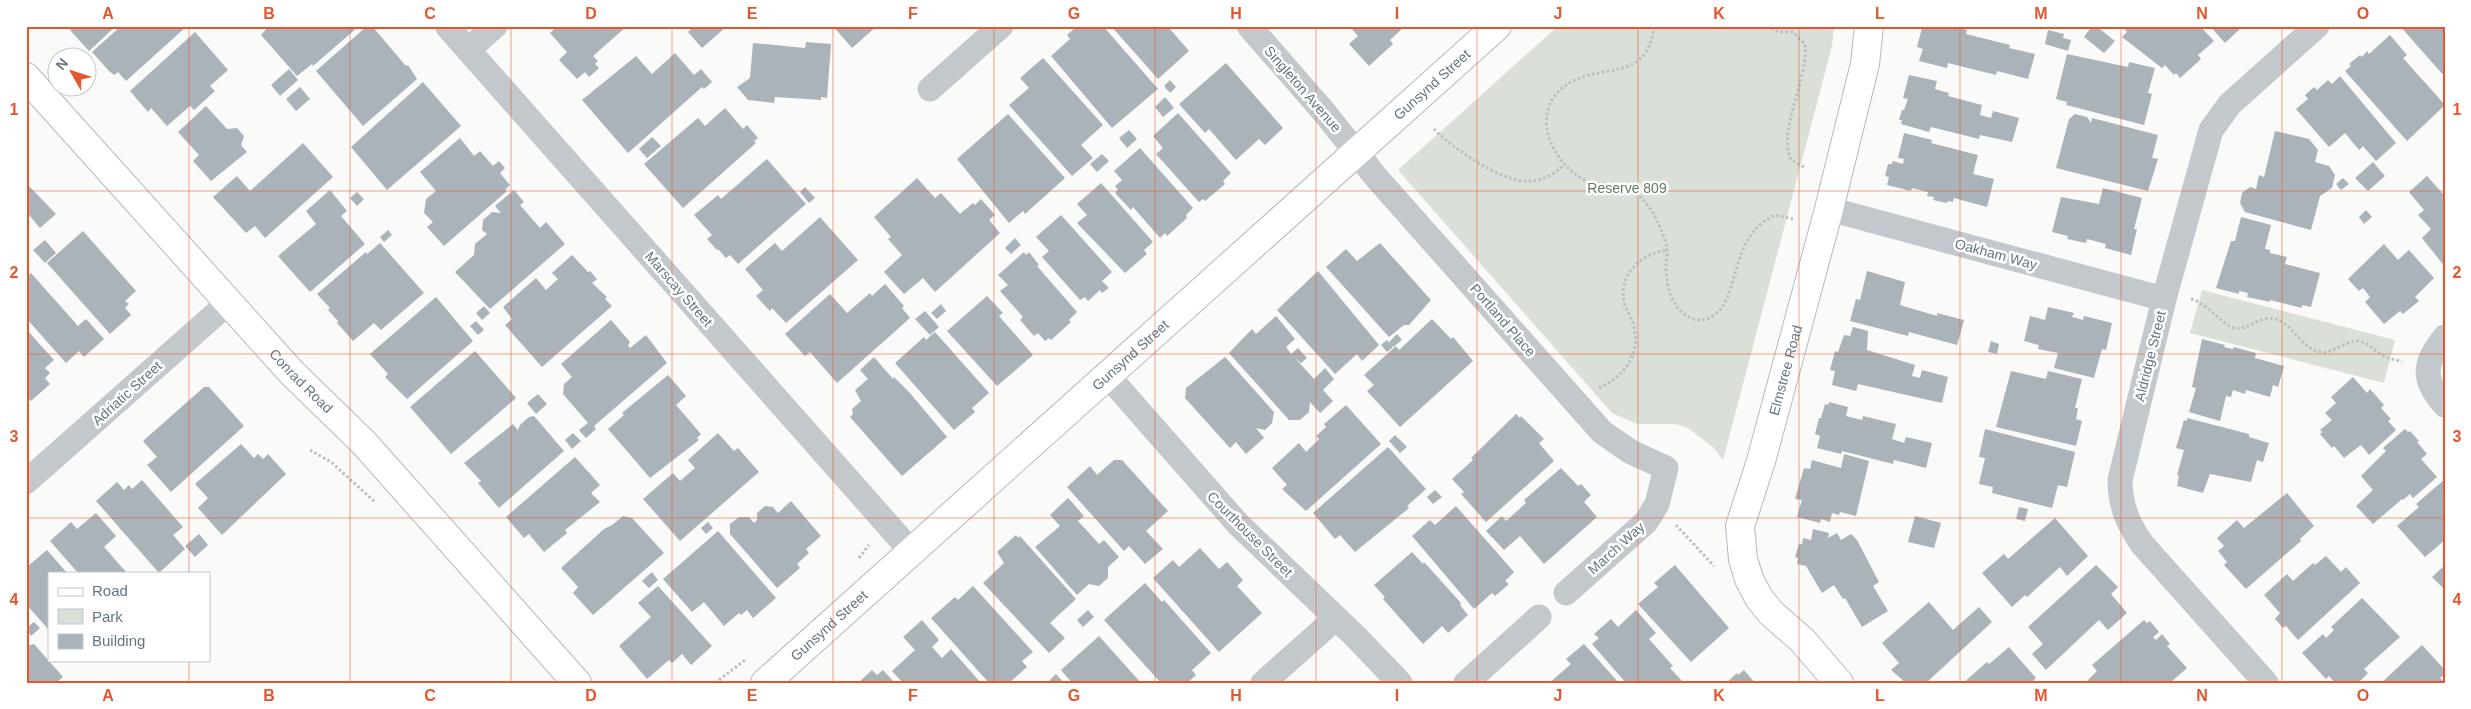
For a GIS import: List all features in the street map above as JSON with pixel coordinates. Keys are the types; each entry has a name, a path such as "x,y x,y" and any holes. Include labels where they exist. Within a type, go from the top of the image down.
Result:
{"street":[{"name":"Marscay Street","path":"447,26 911,551"},
{"path":"468,50 495,26"},
{"path":"930,89 1001,26"},
{"name":"Singleton Avenue","path":"1249,26 1324,112 1356,152"},
{"name":"Gunsynd Street","path":"765,683 1497,26"},
{"name":"Elmstree Road","path":"1839,683 1802,640 1771,613 1759,598 1749,579 1743,559 1740,526 1761,461 1828,209 1865,64 1869,26"},
{"name":"Aldridge Street","path":"2266,683 2142,544 2132,530 2120,494 2121,469 2164,299 2206,144 2215,122 2230,104 2317,26"},
{"name":"Conrad Road","path":"26,77 292,373 364,443 577,683"},
{"name":"Portland Place","path":"1356,152 1602,432 1631,452 1666,468"},
{"name":"Oakham Way","path":"1828,209 2164,299"},
{"name":"Adriatic Street","path":"26,482 228,303"},
{"path":"2445,337 2433,352 2428,366 2428,380 2434,393 2445,405"},
{"name":"Courthouse Street","path":"1108,376 1220,506 1377,657 1400,683"},
{"name":"March Way","path":"1566,593 1646,522 1657,504 1666,468"},
{"path":"1466,683 1539,617"},
{"path":"1263,683 1336,618"}],"path":[{"path":"1654,26 1650,48 1637,63 1581,77 1556,94 1548,110 1547,130 1550,140 1564,165 1584,180 1617,185 1639,195 1654,214 1668,250 1666,264 1669,292 1679,310 1693,320 1711,317 1726,299 1739,256 1753,233 1775,215 1793,219"},
{"path":"1767,26 1779,32 1793,32 1805,44 1805,60 1786,143 1791,160 1806,168"},
{"path":"1434,130 1455,148 1513,179 1524,181 1542,178 1564,165"},
{"path":"1575,402 1616,379 1628,366 1636,344 1633,322 1625,304 1625,282 1629,273 1642,259 1659,251 1668,250"},
{"path":"2164,299 2179,296 2195,300 2207,306 2234,329 2243,328 2264,318 2276,319 2287,325 2315,351 2323,353 2350,342 2359,341 2384,357 2402,362"},
{"path":"1657,504 1728,581 1749,579"}],"green space":[{"name":"Reserve 809","path":"1558,26 1834,26 1832,46 1723,460 1713,447 1688,428 1675,424 1637,424 1612,413 1398,170"},
{"path":"2202,290 2395,340 2384,383 2190,333"}],"building":[{"path":"74,26 115,27 92,48 86,48 70,30"},
{"path":"121,26 187,26 126,81 118,72 114,75 109,71 98,59 98,48 96,48"},
{"path":"269,26 359,26 313,66 312,64 297,76 261,35"},
{"path":"367,26 372,26 406,66 408,65 417,79 363,126 316,71"},
{"path":"558,26 627,26 593,56 598,61 595,64 599,68 589,77 585,72 577,79 559,60 567,52 550,33"},
{"path":"688,26 727,26 702,48 688,32 691,29"},
{"path":"833,26 877,26 852,48"},
{"path":"1077,26 1103,26 1158,89 1112,128 1051,56 1070,39 1067,35"},
{"path":"1111,26 1174,26 1170,29 1189,51 1158,79"},
{"path":"1349,26 1405,26 1390,40 1393,44 1369,66 1349,44 1358,36"},
{"path":"1928,26 1954,26 1967,30 1966,34 2010,45 2009,48 2035,54 2028,79 1997,71 1996,75 1948,63 1947,68 1919,61 1923,49 1917,47 1922,28 1927,29"},
{"path":"2092,26 2096,26 2115,41 2104,53 2084,37"},
{"path":"2122,26 2200,26 2214,41 2198,55 2201,59 2180,78 2176,73 2174,75 2165,65 2162,68 2122,37 2127,32"},
{"path":"2210,26 2243,26 2225,43"},
{"path":"2400,26 2445,26 2445,77"},
{"path":"2048,30 2064,34 2063,38 2071,40 2068,51 2045,44"},
{"path":"195,32 228,70 210,86 215,91 194,110 190,106 167,126 151,108 148,112 130,91"},
{"path":"2390,35 2407,55 2403,58 2445,105 2407,141 2345,71 2351,66 2349,64 2360,55 2362,57 2367,51 2369,54"},
{"path":"806,42 831,44 827,98 821,97 821,100 775,97 774,103 748,100 737,87 750,78 753,43 805,48"},
{"path":"675,53 694,75 701,69 712,82 704,89 702,87 628,153 582,100 636,56 652,74"},
{"path":"2067,54 2128,67 2129,62 2155,68 2148,93 2152,94 2144,125 2066,105 2067,102 2056,99"},
{"path":"1043,58 1103,125 1081,145 1093,158 1072,176 1009,105 1029,88 1020,78"},
{"path":"1226,63 1283,128 1265,145 1259,139 1236,160 1209,129 1205,133 1179,104"},
{"path":"289,69 298,80 280,96 271,85"},
{"path":"1909,75 1937,81 1935,89 1949,93 1948,96 1982,105 1980,115 1991,118 1993,111 2019,118 2012,142 1980,135 1979,139 1931,127 1929,132 1901,124 1902,120 1899,120 1908,99 1903,98"},
{"path":"2340,76 2396,143 2376,161 2363,146 2359,150 2345,133 2329,147 2296,109 2308,99 2305,95 2314,87 2317,90 2328,80 2332,84"},
{"path":"1170,80 1176,87 1170,93 1164,86"},
{"path":"423,82 461,126 387,190 351,147"},
{"path":"300,87 310,99 296,111 286,99"},
{"path":"1165,97 1174,108 1163,117 1155,107"},
{"path":"206,106 227,129 237,128 244,136 241,145 247,152 211,181 193,161 199,155 178,132"},
{"path":"725,108 743,129 747,125 758,138 754,141 756,143 683,208 644,164 698,118 705,126"},
{"path":"1178,113 1231,173 1223,181 1225,184 1205,201 1203,199 1199,202 1156,154 1163,148 1153,136"},
{"path":"1008,114 1065,178 1025,214 1023,211 1009,223 957,159"},
{"path":"2075,114 2087,117 2091,123 2092,118 2158,135 2152,158 2158,159 2148,191 2056,168 2069,119"},
{"path":"1129,130 1137,139 1127,148 1119,138"},
{"path":"2275,131 2309,139 2318,150 2315,162 2329,166 2335,175 2332,188 2320,196 2311,230 2245,212 2240,203 2242,193 2250,187 2256,189 2259,175 2264,177"},
{"path":"1904,133 1932,140 1931,143 1978,155 1973,174 1994,179 1987,207 1954,198 1953,202 1948,201 1947,203 1933,200 1934,197 1927,196 1928,192 1912,188 1911,191 1887,185 1889,177 1885,176 1888,164 1892,164 1893,161 1903,164 1904,159 1898,158"},
{"path":"652,137 661,146 647,158 639,149"},
{"path":"460,138 474,156 480,151 493,166 499,161 505,168 500,173 510,185 505,190 507,191 444,246 427,227 433,222 424,213 426,199 436,191 420,172"},
{"path":"303,143 333,177 265,238 255,226 246,233 213,197 237,176 250,191"},
{"path":"1140,148 1193,208 1186,215 1187,218 1167,236 1165,233 1160,238 1133,207 1131,210 1115,193 1118,190 1115,186 1122,180 1114,171"},
{"path":"1102,154 1109,161 1097,172 1090,164"},
{"path":"767,159 806,204 738,264 730,255 726,258 707,239 712,235 694,215 718,195 721,199"},
{"path":"2373,162 2385,176 2368,191 2355,178"},
{"path":"2427,176 2445,196 2445,267 2422,238 2431,229 2418,215 2424,210 2409,192"},
{"path":"917,178 935,198 941,193 960,214 981,199 995,215 989,220 1000,233 935,292 923,278 904,294 884,272 902,255 888,239 891,237 874,217"},
{"path":"2343,178 2349,184 2341,190 2336,184"},
{"path":"26,183 56,214 40,228 29,215 26,218"},
{"path":"1101,183 1153,242 1144,250 1147,254 1125,273 1077,223 1087,215 1077,204"},
{"path":"805,187 815,198 809,203 800,192"},
{"path":"2103,188 2142,198 2134,229 2137,229 2131,255 2105,248 2106,244 2087,239 2086,243 2067,239 2068,236 2052,232 2061,197 2099,204"},
{"path":"330,190 347,211 341,216 365,244 310,292 278,256 316,224 306,211"},
{"path":"514,190 524,202 520,205 540,228 546,222 565,244 490,309 455,272 474,255 475,244 487,234 482,230 483,220 492,212 501,213 495,206"},
{"path":"357,192 364,199 357,206 350,198"},
{"path":"2366,210 2372,217 2364,224 2359,217"},
{"path":"1061,215 1112,272 1102,281 1109,288 1102,293 1100,290 1088,301 1085,297 1080,300 1042,257 1049,251 1036,237"},
{"path":"820,217 858,260 786,323 772,308 770,311 756,296 763,290 745,269 775,243 782,251"},
{"path":"2241,217 2271,225 2265,249 2270,250 2270,253 2287,257 2285,264 2320,273 2311,307 2302,305 2302,308 2270,300 2270,302 2247,297 2248,293 2239,291 2239,294 2216,288 2231,241 2235,241"},
{"path":"388,230 392,235 384,242 380,237"},
{"path":"83,231 136,291 125,301 129,304 125,308 131,315 110,334 47,263"},
{"path":"1015,238 1021,245 1011,254 1005,248"},
{"path":"45,240 56,253 45,263 33,250"},
{"path":"380,243 424,293 381,330 374,323 353,341 337,323 338,321 328,310 330,308 317,294 366,252 367,254"},
{"path":"1380,243 1431,300 1409,325 1404,325 1389,337 1326,267 1346,249 1357,261"},
{"path":"2384,244 2398,260 2409,250 2434,278 2415,297 2419,301 2403,314 2400,311 2384,324 2365,302 2370,297 2363,288 2359,291 2348,279"},
{"path":"1024,252 1026,255 1029,252 1039,265 1037,266 1077,312 1069,320 1071,322 1051,340 1049,338 1045,341 1038,333 1034,336 1020,320 1023,317 1000,291 1008,285 998,275"},
{"path":"572,255 597,279 592,283 607,297 605,299 612,306 542,367 505,325 512,319 503,307 536,278 546,290 558,279 552,273"},
{"path":"1318,271 1379,345 1362,361 1357,354 1335,374 1277,310"},
{"path":"1867,271 1905,282 1900,305 1937,316 1937,313 1964,320 1957,345 1909,332 1908,336 1850,321 1856,299 1860,300"},
{"path":"31,273 78,326 86,319 104,339 84,357 79,351 66,363 26,318 26,277"},
{"path":"885,284 904,306 902,308 910,318 837,383 810,352 805,356 785,334 830,294 847,313 870,293 872,296"},
{"path":"987,296 1003,313 999,316 1033,355 997,386 947,331"},
{"path":"436,297 473,341 407,399 385,377 388,374 370,354"},
{"path":"941,304 946,311 937,319 931,313"},
{"path":"484,306 490,313 482,320 476,313"},
{"path":"2048,307 2074,313 2072,317 2083,320 2084,316 2112,323 2106,350 2102,349 2094,378 2054,368 2058,353 2038,349 2039,345 2024,341 2030,316 2045,320"},
{"path":"925,311 939,327 930,335 915,319"},
{"path":"1276,316 1295,339 1286,347 1291,354 1298,348 1307,358 1301,363 1295,358 1314,379 1325,368 1334,379 1323,390 1333,401 1320,413 1310,402 1309,412 1300,420 1289,420 1229,353 1252,329 1256,334"},
{"path":"1432,319 1451,339 1453,337 1473,361 1400,427 1367,391 1374,385 1364,375 1396,346 1399,350"},
{"path":"611,320 630,342 628,345 630,348 646,335 667,363 594,426 596,429 586,438 579,430 588,423 563,394 564,384 572,377 561,364"},
{"path":"476,321 484,330 478,335 470,326"},
{"path":"1853,327 1868,331 1867,350 1915,365 1912,376 1920,378 1922,370 1948,377 1942,403 1858,384 1856,391 1832,385 1835,371 1830,370 1835,351 1838,352 1844,335 1850,336"},
{"path":"26,329 54,360 45,368 50,373 45,378 50,384 31,401 26,396"},
{"path":"935,332 989,393 972,408 975,412 954,430 895,363 924,337 926,340"},
{"path":"1397,334 1402,340 1393,347 1389,342"},
{"path":"2202,339 2225,345 2224,347 2233,349 2234,347 2256,353 2255,358 2284,366 2278,387 2273,385 2270,397 2246,390 2245,394 2233,390 2231,397 2226,396 2220,421 2189,412 2196,388 2192,387"},
{"path":"1387,340 1393,347 1387,352 1381,345"},
{"path":"1991,341 1999,344 1997,354 1988,352"},
{"path":"475,351 516,398 451,454 410,407"},
{"path":"874,357 893,379 894,377 909,392 947,437 902,476 850,417 853,414 852,409 861,401 855,390 868,379 860,370"},
{"path":"1225,357 1274,412 1272,423 1265,430 1256,428 1264,438 1246,454 1236,442 1230,448 1185,398 1186,388"},
{"path":"2011,371 2046,379 2048,371 2082,379 2075,408 2078,408 2076,419 2082,421 2076,446 1996,427"},
{"path":"668,375 686,396 676,405 701,434 697,438 699,440 650,478 608,429 624,415 622,413"},
{"path":"2353,377 2367,393 2370,389 2384,405 2381,408 2391,419 2388,421 2396,430 2369,455 2361,445 2344,458 2320,434 2322,432 2320,430 2332,420 2325,413 2336,403 2331,397"},
{"path":"204,387 209,387 244,426 171,492 147,465 157,457 143,441"},
{"path":"538,394 547,404 536,414 527,403"},
{"path":"1829,402 1848,407 1846,416 1862,420 1863,416 1896,424 1892,439 1904,443 1906,437 1932,443 1926,468 1894,460 1893,464 1842,451 1841,454 1817,448 1820,436 1815,434 1819,418 1821,418 1825,404 1828,405"},
{"path":"1346,405 1381,444 1306,511 1282,489 1287,485 1272,468 1299,443 1306,452 1319,439 1316,436 1326,427 1324,424"},
{"path":"1516,414 1520,418 1521,416 1544,439 1539,443 1554,461 1486,522 1461,494 1464,492 1452,479 1473,460 1471,458"},
{"path":"534,416 564,451 499,508 478,483 481,481 464,463 513,424 518,430 520,425 529,417"},
{"path":"2187,418 2249,434 2249,437 2269,443 2263,462 2257,460 2251,482 2210,474 2203,493 2177,486 2179,476 2177,475 2184,450 2176,448 2184,420 2187,421"},
{"path":"1985,429 2075,452 2067,487 2058,485 2052,508 1992,493 1993,487 1979,484 1985,458 1979,457"},
{"path":"2405,429 2408,432 2410,431 2419,441 2417,442 2427,454 2421,459 2437,477 2413,498 2410,494 2402,499 2373,524 2356,506 2373,490 2361,476 2386,451 2383,448"},
{"path":"573,433 581,441 572,449 565,440"},
{"path":"718,433 734,451 738,448 759,472 680,541 643,499 673,473 680,481 695,468 688,460"},
{"path":"1395,435 1407,447 1400,453 1389,441"},
{"path":"241,444 254,458 258,454 263,459 268,454 286,474 222,535 198,508 208,498 195,484"},
{"path":"1388,447 1426,489 1407,506 1409,508 1355,552 1340,535 1335,539 1313,513"},
{"path":"1844,454 1869,461 1856,516 1840,512 1839,515 1832,513 1830,522 1821,519 1820,523 1797,517 1802,500 1795,499 1804,468 1810,469 1812,460 1841,468"},
{"path":"575,457 600,485 591,493 600,502 565,530 567,533 544,552 529,534 524,538 506,517"},
{"path":"1114,460 1122,460 1168,511 1146,531 1163,549 1145,564 1129,546 1124,551 1067,487 1090,466 1097,475"},
{"path":"1561,468 1578,486 1581,484 1591,495 1584,502 1597,517 1544,564 1520,536 1504,550 1486,531 1502,516 1506,521 1526,503 1524,500"},
{"path":"2445,479 2445,540 2425,557 2397,526 2419,507 2416,504"},
{"path":"142,480 183,527 173,535 185,549 160,572 96,501 117,482 124,490 129,485 132,489"},
{"path":"1435,490 1442,497 1433,504 1427,497"},
{"path":"2287,493 2314,526 2300,539 2301,541 2246,589 2224,565 2227,562 2218,551 2224,546 2217,538 2237,520 2244,528"},
{"path":"1068,498 1084,516 1078,521 1099,544 1104,540 1119,557 1108,567 1108,578 1099,586 1089,584 1077,595 1035,547 1060,526 1050,515"},
{"path":"791,501 821,536 806,549 809,553 797,564 800,568 777,588 730,534 730,524 739,517 749,517 754,523 757,520 757,513 765,506 773,507 778,513"},
{"path":"1456,506 1514,572 1505,581 1509,584 1495,596 1492,593 1474,609 1412,536 1430,520 1435,525"},
{"path":"2019,507 2028,509 2025,521 2016,519"},
{"path":"96,513 116,536 104,547 126,572 77,572 50,541 71,522 77,529"},
{"path":"623,516 632,518 664,553 593,615 573,593 578,587 561,568 604,529"},
{"path":"1915,516 1941,523 1934,548 1908,542"},
{"path":"2055,518 2088,556 2067,576 2060,567 2027,597 2025,595 2012,607 1982,573 2004,554 2008,559"},
{"path":"708,522 713,528 706,534 701,528"},
{"path":"1813,529 1829,533 1828,538 1837,533 1841,540 1851,534 1857,540 1879,582 1873,586 1888,611 1862,627 1845,598 1843,599 1834,585 1822,593 1806,566 1797,564 1798,558 1795,557 1803,538 1811,540"},
{"path":"718,531 776,598 753,618 747,610 741,615 739,613 724,626 704,602 692,612 663,579"},
{"path":"199,534 208,545 195,557 185,546"},
{"path":"1016,535 1019,538 1020,536 1076,599 1050,623 1065,638 1049,653 983,583 1004,563 997,552"},
{"path":"1200,548 1219,569 1227,562 1243,580 1237,586 1262,613 1219,652 1153,578 1173,560 1179,567"},
{"path":"47,550 66,572 48,572 48,629 26,604 26,564 28,566"},
{"path":"1412,552 1423,564 1424,562 1461,603 1460,605 1468,615 1448,633 1442,626 1423,644 1383,599 1385,597 1374,585"},
{"path":"2326,556 2341,572 2346,567 2360,583 2298,640 2286,626 2283,628 2275,619 2280,613 2264,595 2287,574 2293,581 2313,563 2315,565"},
{"path":"1675,565 1729,628 1691,662 1638,604 1658,587 1654,583"},
{"path":"2096,565 2118,587 2111,594 2127,613 2108,630 2099,620 2046,670 2032,654 2043,644 2028,627"},
{"path":"2445,565 2445,590 2432,577"},
{"path":"652,572 658,580 649,588 642,581"},
{"path":"1145,583 1162,602 1164,600 1211,653 1192,670 1196,675 1187,683 1161,683 1104,620"},
{"path":"658,586 712,646 691,665 682,654 672,663 669,660 647,679 619,646 651,617 638,603"},
{"path":"973,586 1033,652 1022,661 1027,667 1009,683 989,683 931,618 955,597 958,600"},
{"path":"2362,598 2400,637 2364,669 2368,673 2358,683 2335,683 2329,676 2326,679 2302,653 2323,634 2326,638 2334,630 2331,627"},
{"path":"1929,602 1953,630 1979,607 1992,622 1926,683 1906,683 1891,670 1899,663 1882,643"},
{"path":"1088,610 1094,617 1083,627 1077,620"},
{"path":"1636,610 1656,633 1649,639 1673,666 1670,668 1682,681 1681,683 1626,683 1592,644 1599,638 1594,634 1611,619 1618,627"},
{"path":"922,620 939,640 932,647 942,658 951,649 981,683 903,683 892,671 915,650 903,637"},
{"path":"2144,620 2147,623 2150,621 2159,632 2153,637 2156,640 2162,634 2170,644 2167,646 2187,668 2170,683 2085,683 2097,671 2092,665"},
{"path":"34,622 40,628 31,636 26,628"},
{"path":"1099,636 1141,683 1072,683 1061,670"},
{"path":"34,644 63,677 56,683 26,683 26,646"},
{"path":"1584,644 1619,683 1549,683 1571,664 1566,659"},
{"path":"2422,645 2445,670 2445,674 2440,678 2445,683 2381,683"},
{"path":"2009,647 2036,678 2031,683 1963,683 1987,662 1989,664"},
{"path":"872,670 877,675 883,670 895,683 858,683"},
{"path":"1744,670 1755,683 1726,683 1737,673 1738,675"},
{"path":"1056,674 1064,683 1047,683"}]}
